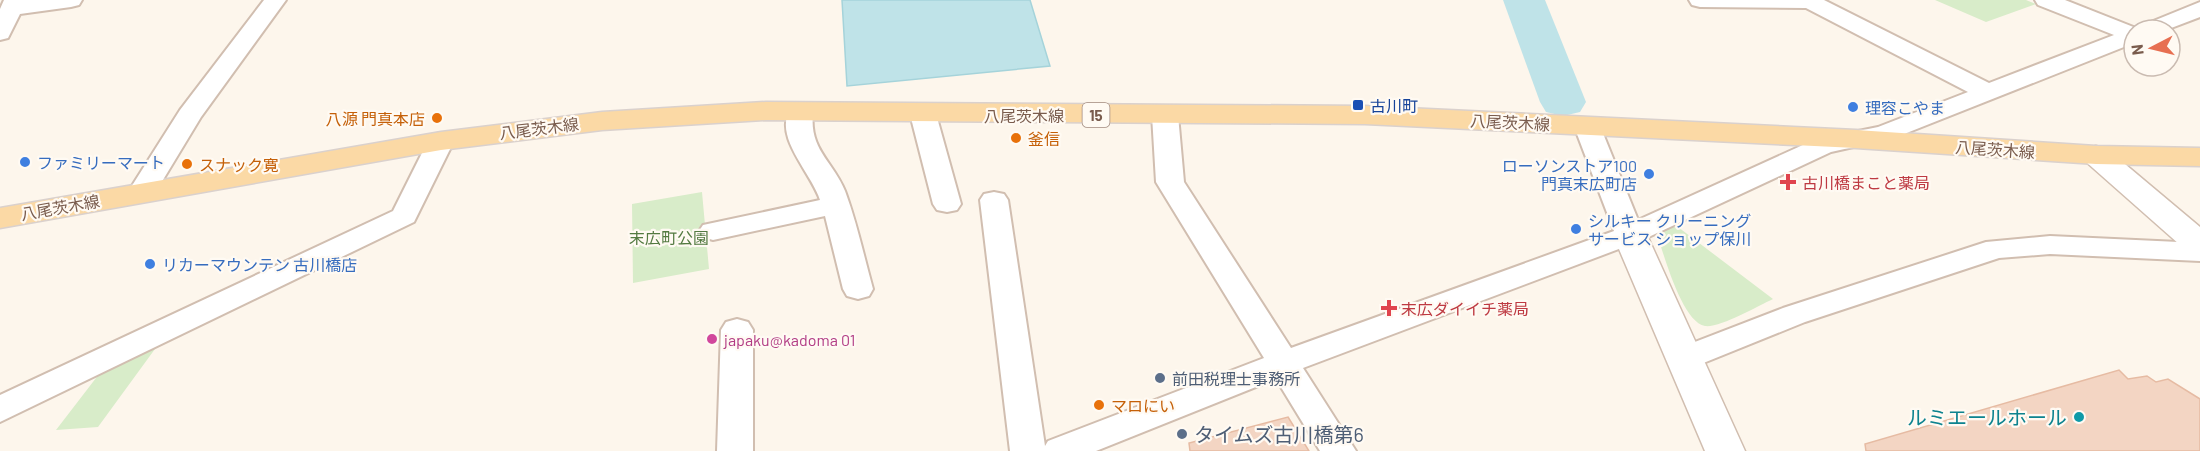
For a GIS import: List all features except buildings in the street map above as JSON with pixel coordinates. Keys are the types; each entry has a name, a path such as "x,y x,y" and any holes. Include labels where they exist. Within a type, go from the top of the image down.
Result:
{"main road":[{"name":"八尾茨木線","path":"0,218 441,141 602,121 766,111 923,114 1365,115 1856,139 2096,155 2200,157"}],"street":[{"path":"0,33 13,4 71,0"},
{"path":"141,192 189,115 274,0"},
{"path":"1700,0 1809,2 1830,10 1987,92"},
{"path":"2046,0 2122,30"},
{"path":"2177,18 2200,9"},
{"path":"1060,451 1114,441 1282,364 1630,235 1804,153 1823,146 1885,134 2122,40"},
{"path":"800,112 798,124 807,156 831,188 858,289"},
{"path":"923,114 947,204"},
{"path":"1165,115 1170,182 1338,451"},
{"path":"1587,126 1630,235 1725,451"},
{"path":"0,409 404,216 441,141"},
{"path":"2096,155 2200,245"},
{"path":"994,200 1028,451"},
{"path":"713,231 835,205"},
{"path":"1685,358 1794,315 1996,249 2050,245 2200,252"},
{"path":"735,451 737,330"}],"green space":[{"path":"1935,0 2026,0 2036,4 1986,22"},
{"name":"末広町公園","path":"702,192 709,269 633,283 632,204"},
{"path":"1674,224 1773,299 1720,324 1705,326 1697,322 1689,313 1675,286 1657,234"},
{"path":"163,338 98,427 56,430 106,365"}],"water":[{"path":"842,0 1030,0 1050,66 847,86"}],"waterway":[{"path":"1524,0 1563,102"}],"place":[{"name":"古川町","path":"1358,105"},
{"name":"理容こやま","path":"1853,107"},
{"name":"八源 門真本店","path":"437,118"},
{"name":"釜信","path":"1016,138"},
{"name":"ファミリーマート","path":"25,162"},
{"name":"スナック寛","path":"187,164"},
{"name":"ローソンストア100 門真末広町店","path":"1649,174"},
{"name":"古川橋まこと薬局","path":"1788,182"},
{"name":"シルキー クリーニング サービス ショップ保川","path":"1576,229"},
{"name":"リカーマウンテン 古川橋店","path":"150,264"},
{"name":"末広ダイイチ薬局","path":"1389,308"},
{"name":"japaku@kadoma 01","path":"712,339"},
{"name":"前田税理士事務所","path":"1160,378"},
{"name":"マロにい","path":"1099,405"},
{"name":"ルミエールホール","path":"2079,417"},
{"name":"タイムズ古川橋第6","path":"1182,434"}]}
